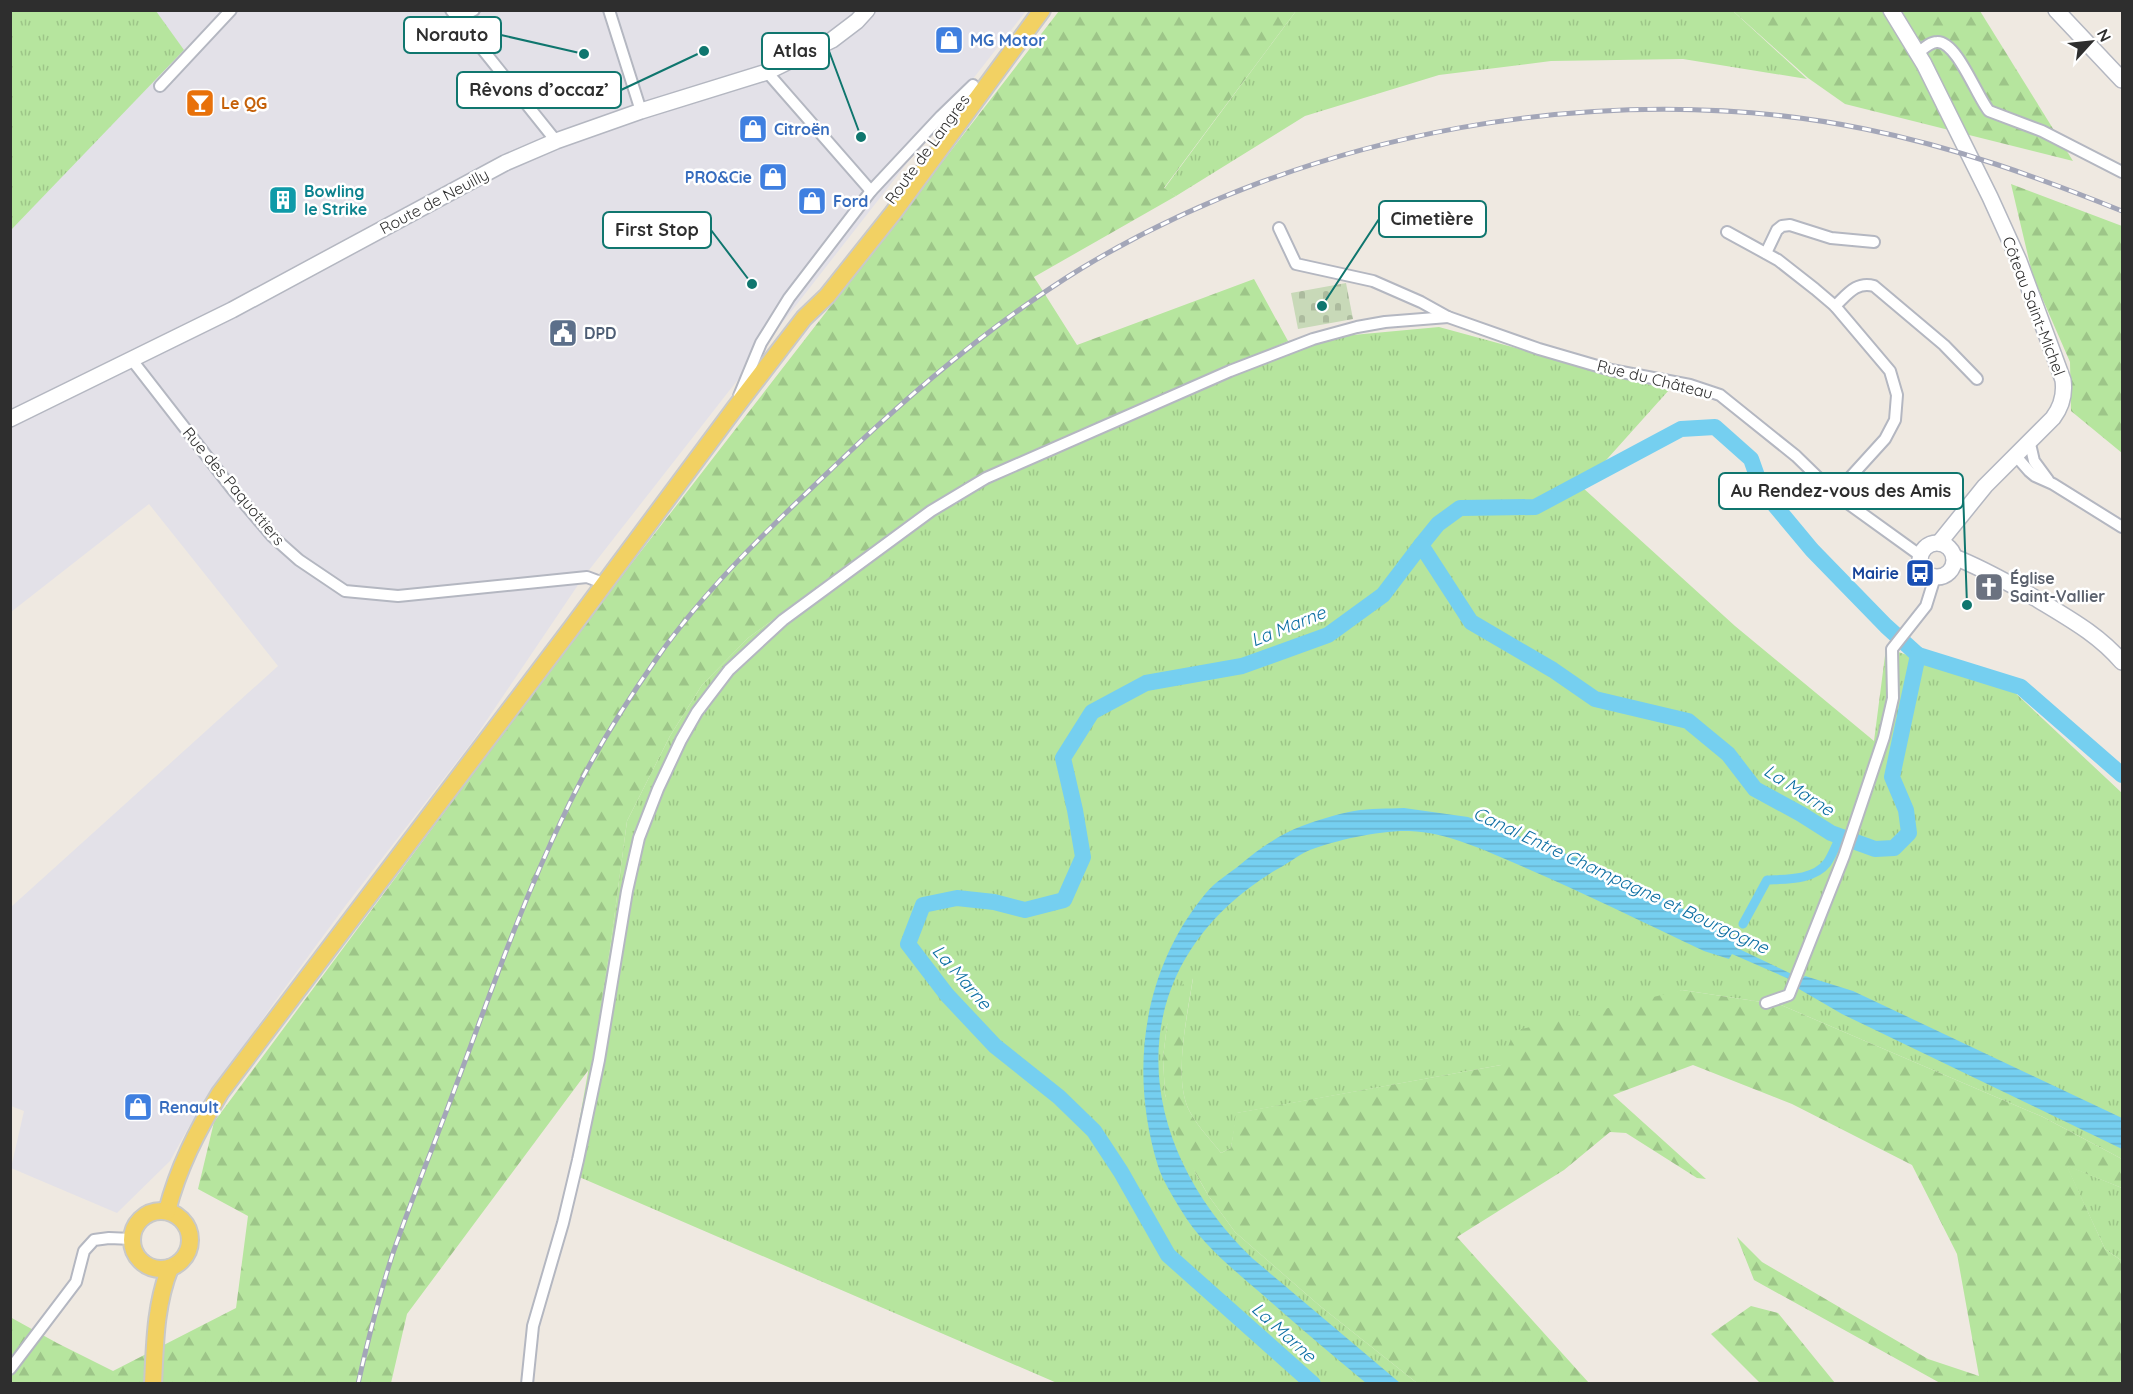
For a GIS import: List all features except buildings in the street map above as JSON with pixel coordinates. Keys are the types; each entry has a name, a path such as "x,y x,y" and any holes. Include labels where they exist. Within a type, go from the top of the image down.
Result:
{"main road":[{"name":"Route de Langres","path":"804,318 1030,10"},
{"path":"167,1211 173,1188 196,1133 220,1093 735,408 804,318 827,296 892,213 1042,10"},
{"path":"167,1211 182,1219 190,1234 190,1243 184,1259 170,1268 150,1267 137,1257 132,1239 136,1225 146,1215 167,1211"},
{"path":"145,1383 152,1303 150,1267"},
{"path":"153,1383 157,1317 170,1268"}],"street":[{"path":"160,86 231,10"},
{"path":"474,10 454,14 556,141"},
{"path":"609,10 641,111"},
{"name":"Route de Neuilly","path":"10,419 232,310 506,163 556,141 641,111 767,72 832,40 857,21 867,10"},
{"name":"Côteau Saint-Michel","path":"1891,10 1918,53 1977,171 2019,261 2064,380 2063,398 2059,410 1969,504 1939,543"},
{"path":"2056,10 2122,80"},
{"path":"1918,53 1929,44 1938,41 1946,44 1961,64 1989,111 2042,131 2122,172"},
{"path":"767,72 871,191"},
{"path":"735,408 740,390 761,343 789,298 871,191 973,85"},
{"path":"1766,253 1777,230 1782,226 1790,225 1831,238 1874,242"},
{"name":"Rue du Château","path":"1279,228 1296,264 1372,281 1449,317 1539,349 1611,370 1690,385 1720,395 1796,456 1835,494 1921,556"},
{"path":"1727,232 1766,253 1791,270 1835,306 1890,371 1897,395 1894,420 1885,439 1835,494"},
{"path":"1835,306 1860,285 1874,286 1944,345 1977,379"},
{"path":"527,1383 533,1326 578,1160 599,1060 627,891 639,838 661,780 681,740 697,712 729,670 783,620 931,511 986,478 1230,371 1313,339 1385,322 1449,317"},
{"name":"Rue des Paquottiers","path":"132,360 233,490 272,536 299,561 345,591 398,596 587,577 603,583"},
{"path":"2027,443 2040,471 2053,484"},
{"path":"2015,455 2029,471 2122,527"},
{"path":"1939,543 1949,547 1954,557 1953,567 1940,577 1935,577 1922,567 1921,556 1926,548 1939,543"},
{"path":"1954,557 1971,563 2011,584 2084,627 2108,645 2122,662"},
{"path":"1767,1003 1789,995 1793,986 1844,856 1884,737 1893,698 1892,650 1926,606 1935,577"},
{"path":"10,1369 76,1282 84,1251 94,1240 132,1239"}],"shaded area":[{"path":"454,10 455,12 460,10 1026,11 582,579 472,742 273,1004 187,1130 170,1161 117,1213 11,1168 24,1111 11,1106 11,907 278,666 149,504 11,612 11,11"}],"green space":[{"path":"11,10 156,11 184,50 11,230"},
{"path":"1059,11 1296,11 1164,188 1176,196 1034,277 1077,345 1254,279 1288,341 978,476 874,546 748,638 702,685 670,736 627,821 610,949 590,1068 407,1314 391,1383 11,1383 10,1317 113,1371 236,1308 248,1216 198,1189 214,1122 570,643"},
{"path":"1296,11 1733,11 1807,79 1683,59 1551,61 1439,75 1305,116 1176,196 1164,189"},
{"path":"1733,11 1980,11 2073,161 1845,104 1808,78"},
{"path":"2011,184 2122,226 2122,453 2071,411 2070,362 2033,277"},
{"path":"1346,283 1353,319 1298,329 1291,293"},
{"path":"1439,327 1669,390 1582,487 1735,626 1874,741 1886,648 2011,689 2122,793 2122,1159 2043,1117 1781,1005 1682,990 1501,1065 1237,1113 1231,1148 1221,1153 1190,1112 1182,1083 1183,1046 1193,978 1167,1025 1163,1058 1165,1095 1196,1174 1235,1232 1320,1306 1417,1383 1057,1383 570,1173 610,949 627,821 670,736 702,685 748,638 874,546 978,476 1288,341"},
{"path":"1193,977 1183,1046 1182,1082 1190,1112 1221,1153 1231,1148 1236,1113 1501,1065 1514,1031 1682,990 1781,1005 2043,1117 2122,1159 2122,1188 2067,1166 2105,1249 2122,1261 2122,1383 1940,1383 1754,1280 1737,1237 1762,1262 1928,1359 1979,1376 1957,1254 1912,1165 1792,1104 1693,1065 1613,1095 1706,1179 1697,1178 1626,1133 1610,1132 1564,1170 1457,1237 1589,1383 1417,1383 1320,1306 1235,1232 1208,1195 1181,1147 1165,1094 1163,1058 1167,1025 1178,988"},
{"path":"2066,1165 2122,1188 2122,1261 2105,1249"},
{"path":"1751,1306 1778,1313 1835,1383 1760,1383 1711,1334"}],"water":[{"name":"Canal Entre Champagne et Bourgogne","path":"1404,808 1468,817 1596,865 1738,939 1735,947 1802,979 1805,976 1853,991 2122,1118 2122,1149 1842,1014 1799,989 1798,983 1732,954 1729,959 1704,951 1566,886 1466,843 1423,832 1398,831 1359,836 1321,846 1274,871 1223,910 1187,955 1166,1005 1158,1056 1164,1109 1182,1161 1211,1211 1252,1258 1400,1383 1366,1383 1230,1266 1189,1222 1168,1189 1158,1166 1149,1130 1144,1095 1144,1059 1147,1023 1155,988 1167,955 1184,923 1218,881 1262,847 1294,829 1354,811"}],"waterway":[{"name":"La Marne","path":"1421,545 1438,524 1460,508 1535,507 1681,429 1715,427 1751,459 1762,490 1812,550 1886,626 1918,655"},
{"name":"La Marne","path":"1313,1384 1168,1255 1121,1172 1094,1131 1059,1097 995,1046 947,995 908,944 923,905 957,898 994,902 1025,910 1064,900 1083,857 1063,758 1092,712 1146,683 1242,666 1328,635 1383,595 1421,545 1471,622 1553,670 1595,699 1688,721 1728,754 1755,789 1831,833 1875,849 1894,848 1909,833 1906,810 1892,777 1918,655 2021,687 2122,775"},
{"name":"Canal Entre Champagne et Bourgogne","path":"1743,924 1767,880 1808,876 1822,869 1840,837"}],"railway":[{"path":"358,1384 393,1253 508,947 563,817 595,755 619,716 677,631 721,579 768,530 927,382 1049,289 1082,268 1170,221 1263,181 1360,150 1461,128 1563,114 1665,109 1766,114 1865,129 1898,136 1995,164 2122,211"}],"place":[{"name":"MG Motor","path":"949,40"},
{"name":"Rêvons d’occaz’","path":"704,51"},
{"name":"Norauto","path":"584,54"},
{"name":"Le QG","path":"200,103"},
{"name":"Citroën","path":"753,129"},
{"name":"Atlas","path":"861,137"},
{"name":"PRO&Cie","path":"773,177"},
{"name":"Bowling le Strike","path":"283,200"},
{"name":"Ford","path":"812,201"},
{"name":"First Stop","path":"752,284"},
{"name":"Cimetière","path":"1322,306"},
{"name":"DPD","path":"563,333"},
{"name":"Mairie","path":"1920,573"},
{"name":"Église Saint-Vallier","path":"1989,587"},
{"name":"Au Rendez-vous des Amis","path":"1967,605"},
{"name":"Renault","path":"138,1107"}]}
